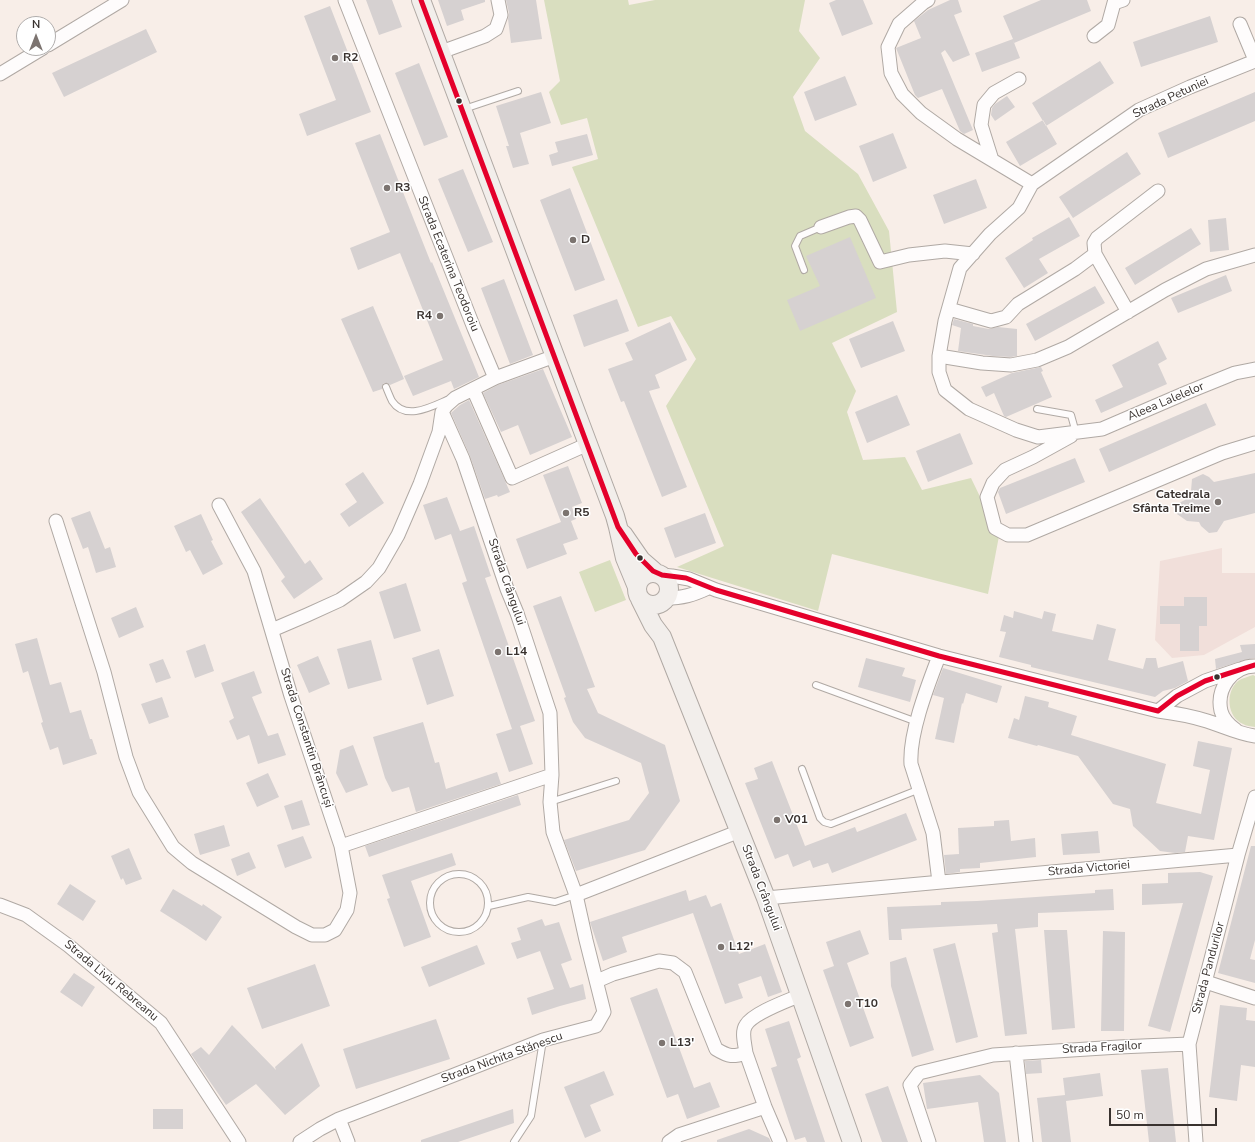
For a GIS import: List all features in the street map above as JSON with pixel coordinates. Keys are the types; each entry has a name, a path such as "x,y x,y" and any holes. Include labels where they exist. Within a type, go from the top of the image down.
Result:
{"main road":[{"path":"421,0 588,444 618,527 625,558 638,593 648,605 653,605 665,600 669,590 667,581 641,560 618,527"},
{"path":"638,593 640,579 652,573 659,574"},
{"name":"Strada Crângului","path":"638,593 653,625 662,637 740,831 766,898 852,1142"},
{"name":"Strada Crângului","path":"662,637 665,600"}],"street":[{"path":"56,40 122,0"},
{"name":"Strada Ecaterina Teodoroiu","path":"345,0 495,378"},
{"path":"441,52 485,36 496,29 501,15 498,0"},
{"path":"928,0 899,24 888,47 892,73 902,94 921,113 992,160 1032,184"},
{"path":"1094,36 1108,25 1114,3 1123,0"},
{"path":"1240,24 1255,61"},
{"path":"0,74 30,56"},
{"name":"Strada Petuniei","path":"1032,184 1139,110 1190,87 1255,61"},
{"path":"992,160 981,125 984,105 994,93 1019,78"},
{"name":"Aleea Lalelelor","path":"1032,184 1019,208 990,234 960,268 945,321 939,356 939,372 945,390 976,413 1016,430 1038,437 1102,429 1235,373 1255,369"},
{"path":"1128,312 1095,254 1094,243 1097,238 1158,191"},
{"path":"821,227 856,216 860,220 880,262 909,255 945,251 973,254"},
{"path":"949,308 991,321 1006,317 1018,304 1076,269 1095,254"},
{"path":"939,356 982,363 1011,365 1038,360 1068,347 1165,290 1206,269 1255,255"},
{"path":"272,630 340,600 366,582 379,568 398,535 420,484 439,432 442,412 446,406 455,398 495,378 555,356"},
{"path":"473,389 512,478 588,444"},
{"name":"Strada Crângului","path":"442,412 465,466 550,713 552,775 550,802"},
{"path":"1076,433 1033,457 1005,470 993,483 988,497 994,528 1008,535 1027,535 1222,453 1255,443"},
{"name":"Strada Constantin Brâncuși","path":"56,521 104,672 126,757 139,792 173,847 192,863 296,927 312,935 324,935 335,930 347,910 350,893 341,846 291,696 254,571 219,505"},
{"path":"659,574 689,579 708,588 940,656 1158,711 1175,713 1247,735 1255,736"},
{"path":"665,600 695,594 708,588"},
{"path":"939,882 933,833 912,764 911,756 917,722 932,674 940,656"},
{"path":"1158,711 1177,696 1205,681 1240,669 1254,666"},
{"path":"1237,732 1227,723 1221,712 1220,699 1222,687 1230,676 1240,669"},
{"path":"341,846 552,775"},
{"name":"Strada Pandurilor","path":"1196,1142 1189,1044 1255,797"},
{"name":"Strada Nichita Stănescu","path":"300,1142 339,1119 543,1040 596,1026 604,1012 576,895 553,832 550,802"},
{"path":"576,895 740,831"},
{"name":"Strada Victoriei","path":"766,898 1238,856"},
{"name":"Strada Liviu Rebreanu","path":"0,905 26,915 69,946 161,1023 239,1142"},
{"path":"597,981 613,974 659,961 673,963 685,972 716,1049 724,1054 734,1057 746,1053"},
{"path":"1206,982 1255,998"},
{"path":"780,1142 765,1107 746,1053 744,1034 746,1025 757,1014 800,995"},
{"name":"Strada Fragilor","path":"929,1142 910,1085 919,1073 993,1056 1016,1053 1189,1044"},
{"path":"1016,1053 1026,1142"},
{"path":"669,1142 679,1135 765,1107"},
{"path":"339,1119 348,1142"}],"lane":[{"path":"462,109 518,90"},
{"path":"804,270 795,246 800,236 821,227"},
{"path":"386,387 393,403 408,411 420,411 473,389"},
{"path":"1037,409 1071,415 1076,433"},
{"path":"816,685 917,722"},
{"path":"802,769 820,818 824,822 831,824 920,789"},
{"path":"550,802 616,781"},
{"path":"453,874 465,875 471,876 485,888 489,906 481,923 465,932 447,930 433,918 429,900 437,883 453,874"},
{"path":"489,906 528,897 555,902 576,895"},
{"path":"514,1142 532,1116 543,1040"}],"shaded area":[{"path":"1222,548 1222,573 1255,573 1255,627 1204,655 1172,658 1155,640 1160,561"}],"green space":[{"path":"544,0 628,0 629,5 655,0 805,0 799,31 820,58 793,97 805,131 858,174 889,231 897,312 832,343 856,391 847,412 863,460 905,457 922,490 971,478 999,536 988,594 832,554 818,611 677,567 724,546 666,406 696,359 671,316 638,327 572,167 598,159 587,118 561,125 549,92 560,81"},
{"path":"610,560 626,600 595,612 579,572"},
{"path":"1253,675 1255,676 1255,727 1238,721 1231,710 1230,704 1231,691 1234,686 1243,678"}],"building":[{"path":"366,0 392,0 402,27 379,35"},
{"path":"438,0 485,0 485,2 461,10 464,20 447,26"},
{"path":"506,0 536,0 542,39 511,43 508,19 509,13"},
{"path":"836,0 863,0 873,24 842,36 829,3"},
{"path":"950,0 958,0 962,12 954,15 970,55 953,62 945,50 941,53 973,130 964,134 960,131 942,89 918,98 915,95 896,48 921,38 914,21 928,10"},
{"path":"1041,0 1087,0 1091,11 1014,43 1020,58 982,72 975,53 1013,39 1003,16"},
{"name":"R2","path":"330,6 371,112 307,136 299,114 336,100 304,16"},
{"path":"1210,16 1218,42 1141,67 1133,42"},
{"path":"146,29 157,52 64,97 52,73"},
{"path":"1100,61 1114,83 1046,126 1032,103"},
{"path":"419,63 448,137 424,146 395,73"},
{"path":"845,76 857,105 815,121 804,92"},
{"path":"541,92 551,123 520,133 529,164 513,168 506,146 509,146 496,106"},
{"path":"1255,92 1255,121 1168,158 1158,133"},
{"path":"1007,96 1015,107 995,121 991,115 992,108 995,104"},
{"path":"1043,120 1057,144 1020,166 1006,142"},
{"path":"893,133 907,168 873,182 859,146"},
{"path":"380,134 431,263 432,262 479,377 454,389 451,381 413,396 404,376 443,360 400,253 358,270 350,248 390,232 355,143"},
{"path":"587,134 593,155 552,166 549,155 558,152 555,142"},
{"path":"1127,152 1141,174 1073,218 1059,197"},
{"path":"463,169 493,242 468,252 438,179"},
{"path":"976,179 987,208 944,224 933,195"},
{"name":"D","path":"570,188 605,280 575,291 540,200"},
{"path":"1069,217 1080,236 1039,259 1048,273 1024,288 1005,258 1033,240 1032,238"},
{"path":"1226,218 1229,250 1210,252 1208,220"},
{"path":"1191,228 1201,244 1135,285 1125,268"},
{"path":"850,237 876,298 800,331 787,300 820,286 806,256"},
{"path":"1226,275 1232,291 1178,313 1171,298"},
{"path":"504,279 533,355 510,364 481,288"},
{"path":"1095,286 1105,303 1035,341 1026,324"},
{"path":"617,299 629,331 584,347 573,315"},
{"path":"373,306 404,379 390,385 384,383 382,389 373,392 341,319"},
{"path":"954,319 973,324 973,326 989,329 998,327 1017,329 1017,356 993,356 958,351 961,328 952,325"},
{"path":"893,321 905,351 861,368 849,339"},
{"path":"670,322 687,360 655,375 660,388 649,391 687,487 662,497 624,401 621,402 608,369 633,360 625,343"},
{"path":"1158,341 1167,359 1158,364 1167,384 1101,413 1095,400 1123,387 1112,365"},
{"path":"1041,367 1043,371 1041,372 1052,397 1006,417 1004,416 994,393 986,397 981,387 1012,373"},
{"path":"543,369 572,437 530,455 518,425 501,432 483,393 498,385"},
{"path":"897,395 910,425 867,443 855,412"},
{"path":"469,400 510,492 498,497 497,495 485,499 470,456 451,413 460,405"},
{"path":"1206,403 1216,425 1109,472 1099,449"},
{"path":"960,433 973,464 928,482 916,451"},
{"path":"1075,458 1085,482 1006,514 998,492 1000,488"},
{"name":"R5","path":"568,466 582,503 572,507 576,519 571,521 578,539 563,544 567,554 527,569 516,539 561,522 543,475"},
{"path":"363,472 384,503 349,527 340,514 357,502 345,484"},
{"name":"Catedrala Sfânta Treime","path":"1255,473 1255,513 1224,521 1217,532 1209,533 1201,526 1199,522 1187,521 1177,514 1177,504 1185,500 1191,491 1192,479 1203,474 1214,482"},
{"name":"L14","path":"447,497 460,531 474,526 491,576 485,578 535,721 520,726 533,764 509,772 496,734 512,729 462,583 467,581 451,534 435,540 423,505"},
{"path":"260,498 305,564 310,560 323,579 294,599 281,581 285,577 241,512"},
{"path":"90,511 105,549 110,547 116,567 96,573 88,547 83,549 71,518"},
{"path":"705,513 716,543 675,558 664,528"},
{"path":"201,514 213,540 211,541 223,564 203,575 190,550 186,552 174,526"},
{"path":"406,583 421,631 394,639 379,592"},
{"path":"561,596 595,687 587,689 598,713 665,745 680,801 645,850 576,871 564,840 629,820 649,793 641,763 585,738 573,722 564,698 566,697 533,606"},
{"path":"1184,597 1207,597 1207,626 1199,626 1199,651 1180,651 1180,624 1160,624 1160,606 1184,606"},
{"path":"136,607 144,627 119,638 111,618"},
{"path":"1014,611 1042,619 1044,611 1056,614 1052,631 1093,640 1097,624 1116,629 1108,660 1143,669 1146,658 1156,658 1158,668 1183,661 1188,681 1175,688 1163,691 1155,697 1031,667 1031,665 999,657 1006,632 1000,631 1004,615 1013,618"},
{"path":"37,638 50,685 61,682 70,713 81,710 90,739 92,739 97,754 63,765 58,747 50,750 41,723 43,722 28,671 23,673 15,644"},
{"path":"371,640 382,680 348,689 337,649"},
{"path":"205,644 214,671 195,678 186,651"},
{"path":"1255,644 1255,658 1216,669 1215,659 1242,652 1240,645"},
{"path":"439,649 454,696 427,705 412,658"},
{"path":"318,656 330,684 309,693 297,665"},
{"path":"866,658 905,668 902,676 916,680 910,702 858,687"},
{"path":"163,659 171,678 156,683 149,664"},
{"path":"943,668 1002,686 997,703 966,693 963,704 962,703 954,743 935,739 944,698 933,695"},
{"path":"254,671 262,693 252,697 268,736 278,733 286,755 258,764 249,735 237,740 229,721 234,718 221,683"},
{"path":"1025,696 1049,702 1048,707 1077,716 1071,735 1166,764 1156,803 1201,814 1210,770 1193,766 1198,741 1232,748 1214,840 1188,836 1185,852 1175,853 1160,851 1133,826 1130,809 1113,804 1078,756 1008,738 1014,718 1019,720"},
{"path":"162,697 169,717 149,724 141,704"},
{"path":"423,722 435,763 439,762 446,789 497,772 501,784 416,812 409,787 392,792 385,778 373,737"},
{"path":"353,745 368,785 346,793 336,773 340,750"},
{"name":"V01","path":"772,761 805,846 855,827 857,832 906,813 917,840 832,873 828,863 813,868 810,860 793,867 788,854 775,859 745,783 758,779 754,768"},
{"path":"268,773 279,797 257,807 246,783"},
{"path":"518,795 521,805 369,857 365,846"},
{"path":"302,800 310,825 292,830 284,806"},
{"path":"1009,820 1011,841 1035,838 1036,857 980,863 980,868 960,869 960,872 946,874 944,855 959,854 958,828 994,826 994,821"},
{"path":"224,825 230,846 200,855 194,834"},
{"path":"1098,831 1100,853 1063,855 1061,834"},
{"path":"303,836 312,858 285,868 277,845"},
{"path":"1251,846 1255,846 1255,940 1250,959 1255,960 1255,983 1218,973"},
{"path":"129,848 142,879 126,885 123,878 121,880 111,856"},
{"path":"249,852 256,868 237,876 231,859"},
{"path":"452,853 456,865 411,881 431,937 404,947 387,899 390,898 382,875"},
{"path":"1200,872 1213,876 1170,1032 1148,1026 1183,903 1142,905 1142,884 1168,883 1168,873"},
{"path":"70,884 96,901 83,921 57,904"},
{"path":"173,889 202,906 203,904 222,917 206,941 160,911"},
{"path":"1113,889 1114,910 1038,913 1038,927 1015,929 1027,1034 1005,1036 992,933 998,932 997,924 901,929 902,940 889,940 887,907 941,905 941,902 1095,893 1095,890"},
{"path":"686,890 689,901 706,895 711,907 721,903 739,954 765,944 782,992 768,997 761,976 738,984 743,998 725,1004 693,913 622,937 627,952 603,961 590,922"},
{"path":"542,919 545,926 559,922 572,960 561,964 570,988 583,984 586,999 532,1015 527,998 554,989 540,951 517,959 511,943 521,940 517,928"},
{"name":"T10","path":"860,930 869,954 847,963 874,1038 850,1047 823,970 834,966 826,942"},
{"path":"1044,930 1067,930 1075,1028 1052,1030"},
{"path":"1103,931 1125,932 1124,1031 1101,1031"},
{"path":"955,943 978,1037 956,1043 933,949"},
{"path":"477,945 485,964 429,987 421,967"},
{"path":"906,957 934,1050 912,1057 891,986 890,962"},
{"path":"315,964 330,1006 262,1029 247,988"},
{"path":"74,973 95,987 82,1007 60,992"},
{"name":"L13'","path":"657,988 694,1088 710,1082 720,1107 687,1119 678,1094 667,1098 630,998"},
{"path":"1220,1005 1247,1008 1246,1020 1255,1021 1255,1067 1241,1065 1237,1101 1209,1097"},
{"path":"436,1019 450,1059 356,1089 343,1049"},
{"path":"789,1021 801,1057 797,1059 825,1142 807,1142 805,1137 795,1140 771,1068 777,1066 765,1029"},
{"path":"232,1025 276,1070 275,1067 302,1043 320,1086 285,1115 256,1084 226,1105 191,1054 201,1047 209,1055"},
{"path":"1041,1060 1042,1073 1026,1074 1025,1061"},
{"path":"1168,1068 1176,1142 1149,1142 1141,1070"},
{"path":"604,1071 614,1095 590,1105 601,1131 585,1138 564,1087"},
{"path":"1100,1073 1103,1096 1066,1101 1071,1142 1042,1142 1037,1098 1065,1095 1063,1078"},
{"path":"980,1075 999,1093 1006,1142 984,1142 978,1102 927,1109 923,1083"},
{"path":"888,1086 908,1142 882,1142 865,1094"},
{"path":"153,1109 183,1109 183,1129 153,1129"},
{"path":"513,1109 514,1123 458,1142 421,1142 421,1140"},
{"path":"749,1129 769,1138 771,1142 717,1142 717,1140"}],"transit line":[{"path":"421,0 618,527 636,554 653,571 662,575 686,578 716,590 939,656 1158,711 1177,696 1205,681 1255,665"}],"place":[{"name":"R2","path":"335,58"},
{"name":"R3","path":"387,188"},
{"name":"D","path":"573,240"},
{"name":"R4","path":"440,316"},
{"name":"Catedrala Sfânta Treime","path":"1218,502"},
{"name":"R5","path":"566,513"},
{"name":"L14","path":"498,652"},
{"name":"V01","path":"777,820"},
{"name":"L12'","path":"721,947"},
{"name":"T10","path":"848,1004"},
{"name":"L13'","path":"662,1043"}]}
